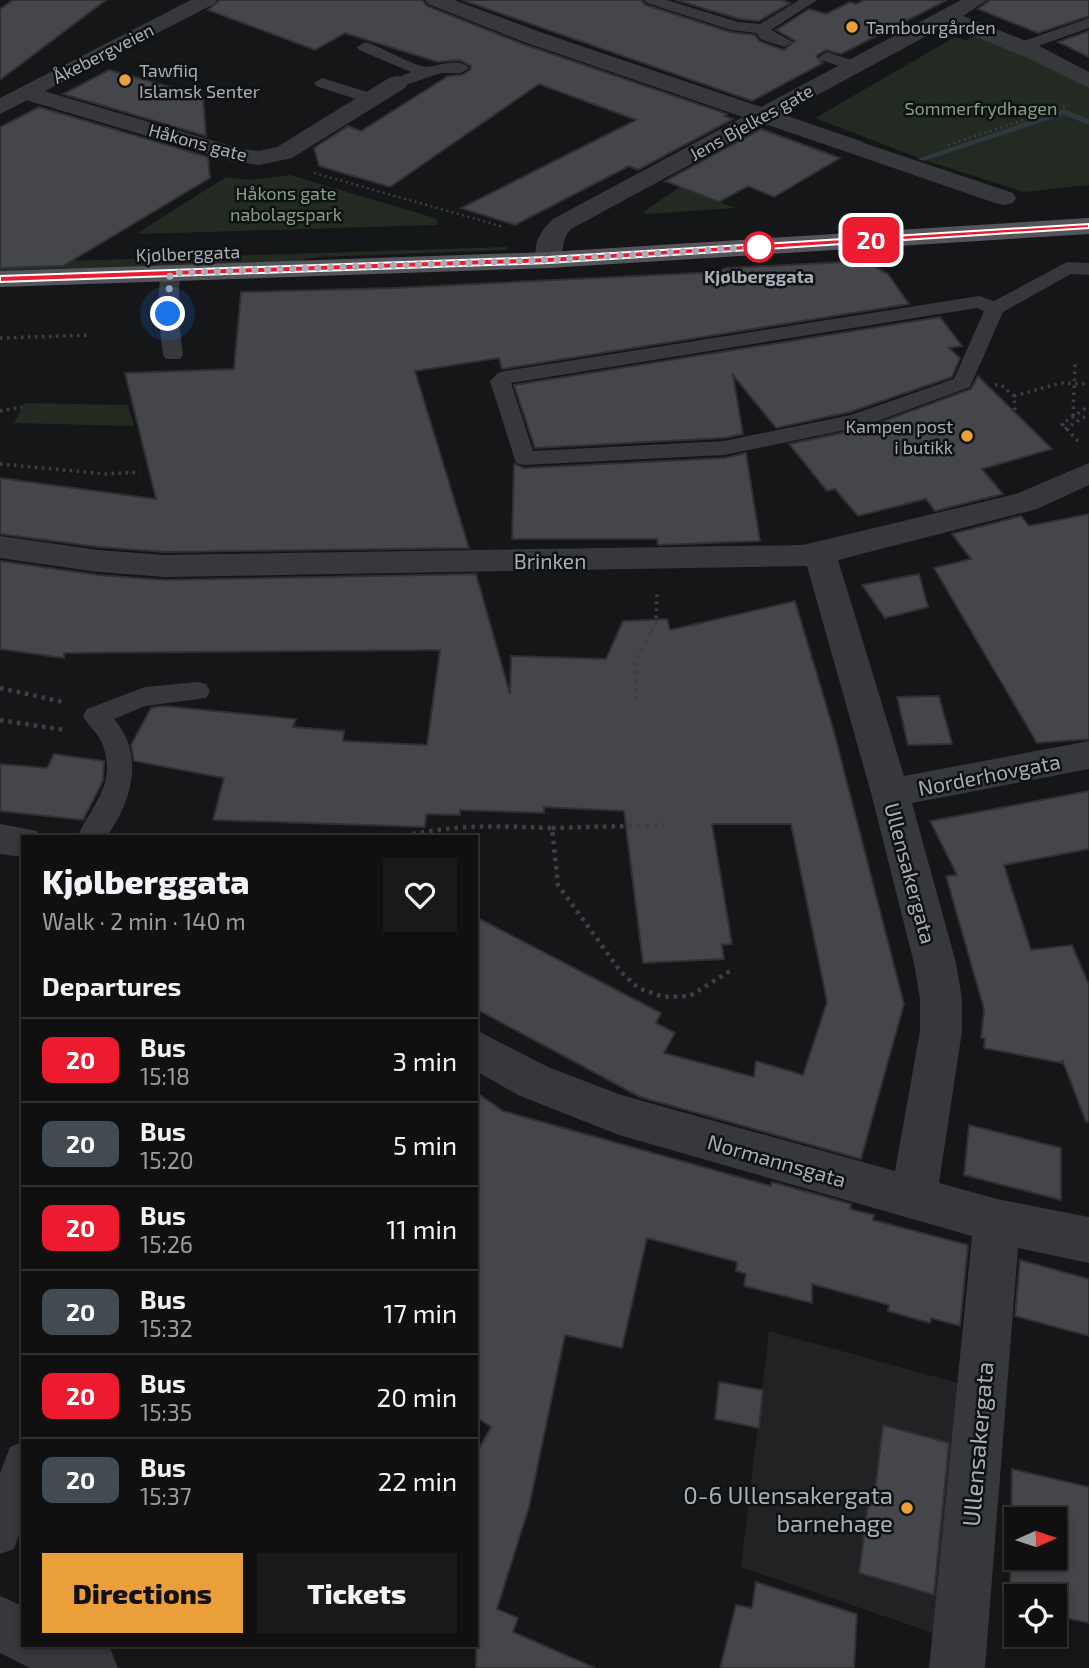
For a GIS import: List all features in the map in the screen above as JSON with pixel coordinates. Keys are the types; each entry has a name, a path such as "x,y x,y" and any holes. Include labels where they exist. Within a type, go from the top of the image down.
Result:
{"main road":[{"name":"Kjølberggata","path":"0,259 548,251 1089,209"},
{"name":"Kjølberggata","path":"0,279 170,273 548,251 1089,226"}],"street":[{"name":"Åkebergveien","path":"0,107 207,0"},
{"path":"435,0 532,37 1004,198"},
{"name":"Jens Bjelkes gate","path":"548,251 552,232 562,224 977,0"},
{"path":"946,16 1021,47 1089,81"},
{"name":"Håkons gate","path":"27,93 227,152 259,158 292,149 397,83"},
{"name":"Brinken","path":"0,547 97,561 164,566 759,559 820,554 1026,502 1085,459"},
{"name":"Ullensakergata","path":"820,554 890,793 935,963 941,999 941,1031 913,1198"},
{"name":"Norderhovgata","path":"890,793 1089,755"},
{"path":"0,839 21,842"},
{"name":"Normannsgata","path":"478,1050 533,1081 619,1115 997,1221 1089,1240"},
{"name":"Ullensakergata","path":"957,1668 997,1221"},
{"path":"0,1624 21,1634"},
{"path":"47,1647 89,1668"}],"lane":[{"path":"652,0 736,27 763,29 809,0"},
{"path":"1021,47 1089,23"},
{"path":"763,29 766,36 785,42"},
{"path":"365,47 426,73"},
{"path":"827,57 854,66"},
{"path":"397,83 448,67 461,68"},
{"path":"322,83 371,99"},
{"path":"995,309 979,302 505,377 500,381 524,458 724,448 856,421 963,383 995,309 1067,268 1089,269"},
{"path":"170,273 168,314 173,355"},
{"path":"93,835 106,820 119,788 121,766 104,726 138,696 170,691 197,691"},
{"path":"0,1535 21,1467"}],"path":[{"path":"897,162 1077,102"},
{"path":"259,158 504,227"},
{"path":"0,338 91,335"},
{"path":"1072,417 1075,364"},
{"path":"1015,410 1014,396 1075,381 1089,384"},
{"path":"1063,426 1089,406"},
{"path":"0,411 22,407"},
{"path":"1063,426 1089,414"},
{"path":"1063,426 1085,459"},
{"path":"0,464 106,474 140,472"},
{"path":"636,700 635,662 656,622 657,589"},
{"path":"0,688 68,704 104,726"},
{"path":"0,720 104,726"},
{"path":"409,835 447,827 474,825 552,828 664,825"},
{"path":"552,828 558,885 621,972 638,988 664,997 690,996 733,969"}],"shaded area":[{"path":"769,1331 958,1383 933,1633 741,1567"}],"green space":[{"name":"Sommerfrydhagen","path":"977,34 1089,87 1089,185 1024,192 921,159 815,118 955,37 966,40"},
{"name":"Håkons gate nabolagspark","path":"290,175 438,219 437,225 136,234 226,177 250,180"},
{"path":"680,187 736,208 647,214 643,212"},
{"path":"507,247 507,250 320,257 283,263 0,272 0,263"},
{"path":"24,403 128,405 134,426 14,423"}],"building":[{"path":"13,0 106,0 0,80 0,9"},
{"path":"220,0 422,0 427,6 523,44 727,114 724,116 733,119 638,170 629,166 515,225 461,208 636,120 539,84 390,187 319,166 314,148 348,126 361,131 448,76 462,75 470,70 471,66 460,60 438,62 345,33 315,50 208,10"},
{"path":"462,0 641,0 646,5 730,32 755,35 759,41 784,50 795,41 776,30 809,9 826,14 850,2 856,4 865,0 947,0 841,54 826,50 816,56 823,63 752,101"},
{"path":"676,0 781,0 790,3 759,21 739,19"},
{"path":"990,0 1089,0 1089,16 1038,33 978,9"},
{"path":"1089,31 1089,57 1058,42"},
{"path":"109,70 203,96 206,136 63,94"},
{"path":"39,107 208,157 210,178 63,266 0,268 0,127"},
{"path":"761,129 840,158 774,197 748,186 719,202 665,181"},
{"path":"864,261 888,274 909,304 502,369 499,358 415,371 469,548 165,552 98,547 0,534 0,478 156,499 125,373 234,369 241,292 393,288 717,272 727,268"},
{"path":"940,317 962,346 949,348 960,358 952,377 850,412 776,428 733,375 743,434 724,438 535,448 514,385"},
{"path":"978,376 1052,449 982,469 1003,494 935,511 926,499 858,516 835,489 827,491 789,444 865,428 971,389"},
{"path":"746,453 760,541 658,545 657,539 512,539 514,464 524,468 724,458"},
{"path":"1089,514 1089,739 1037,743 934,568 971,559 952,534 1021,516 1029,526"},
{"path":"0,561 98,575 165,580 476,574 510,694 511,656 606,659 623,621 667,619 670,630 795,601 833,728 904,1004 861,1159 640,1097 478,1010 478,918 661,1013 656,1023 675,1033 664,1053 754,1077 756,1061 803,1075 827,1002 791,824 712,824 732,944 722,945 724,959 643,963 624,811 544,807 544,813 460,810 460,815 426,814 425,827 213,820 224,778 134,761 131,745 151,708 164,706 296,719 293,727 344,731 343,741 427,745 440,650 64,653 64,658 0,649"},
{"path":"919,574 928,607 885,618 862,585"},
{"path":"939,696 952,744 908,745 897,697"},
{"path":"54,754 104,761 103,781 83,820 0,811 0,764 47,768"},
{"path":"1089,791 1089,849 1004,865 1031,950 1072,945 1089,985 1089,1121 1086,1122 1062,1059 1062,1063 984,1048 985,1038 981,1038 984,1009 946,876 957,875 930,821"},
{"path":"478,1093 503,1111 771,1186 772,1182 851,1204 850,1209 874,1215 873,1220 968,1245 960,1326 931,1318 930,1323 888,1311 889,1305 812,1284 812,1303 744,1286 746,1274 736,1271 737,1262 647,1238 622,1348 565,1335 529,1507 497,1609 518,1618 513,1632 595,1668 476,1668 478,1450 491,1427 478,1418"},
{"path":"969,1125 1061,1148 1061,1200 964,1175"},
{"path":"1020,1260 1089,1279 1089,1336 1015,1316"},
{"path":"719,1382 763,1390 759,1428 715,1419"},
{"path":"883,1425 949,1443 934,1595 859,1573 869,1496 874,1497"},
{"path":"1012,1469 1089,1487 1089,1623 1067,1618 1067,1584 1010,1584 1010,1570 1068,1570 1068,1507 1011,1507"},
{"path":"756,1582 857,1614 854,1668 720,1668 736,1605 752,1608"}],"waterway":[{"path":"921,159 1064,112 1089,122"}],"bus line":[{"name":"20","path":"0,279 548,260 1089,227"}],"place":[{"name":"Tambourgården","path":"852,27"},
{"name":"Tawfiiq Islamsk Senter","path":"125,80"},
{"name":"Kjølberggata","path":"759,247"},
{"name":"Kampen post i butikk","path":"967,436"},
{"name":"0-6 Ullensakergata barnehage","path":"907,1508"}],"route":[{"path":"168,314 170,273 548,260 759,247"}]}
